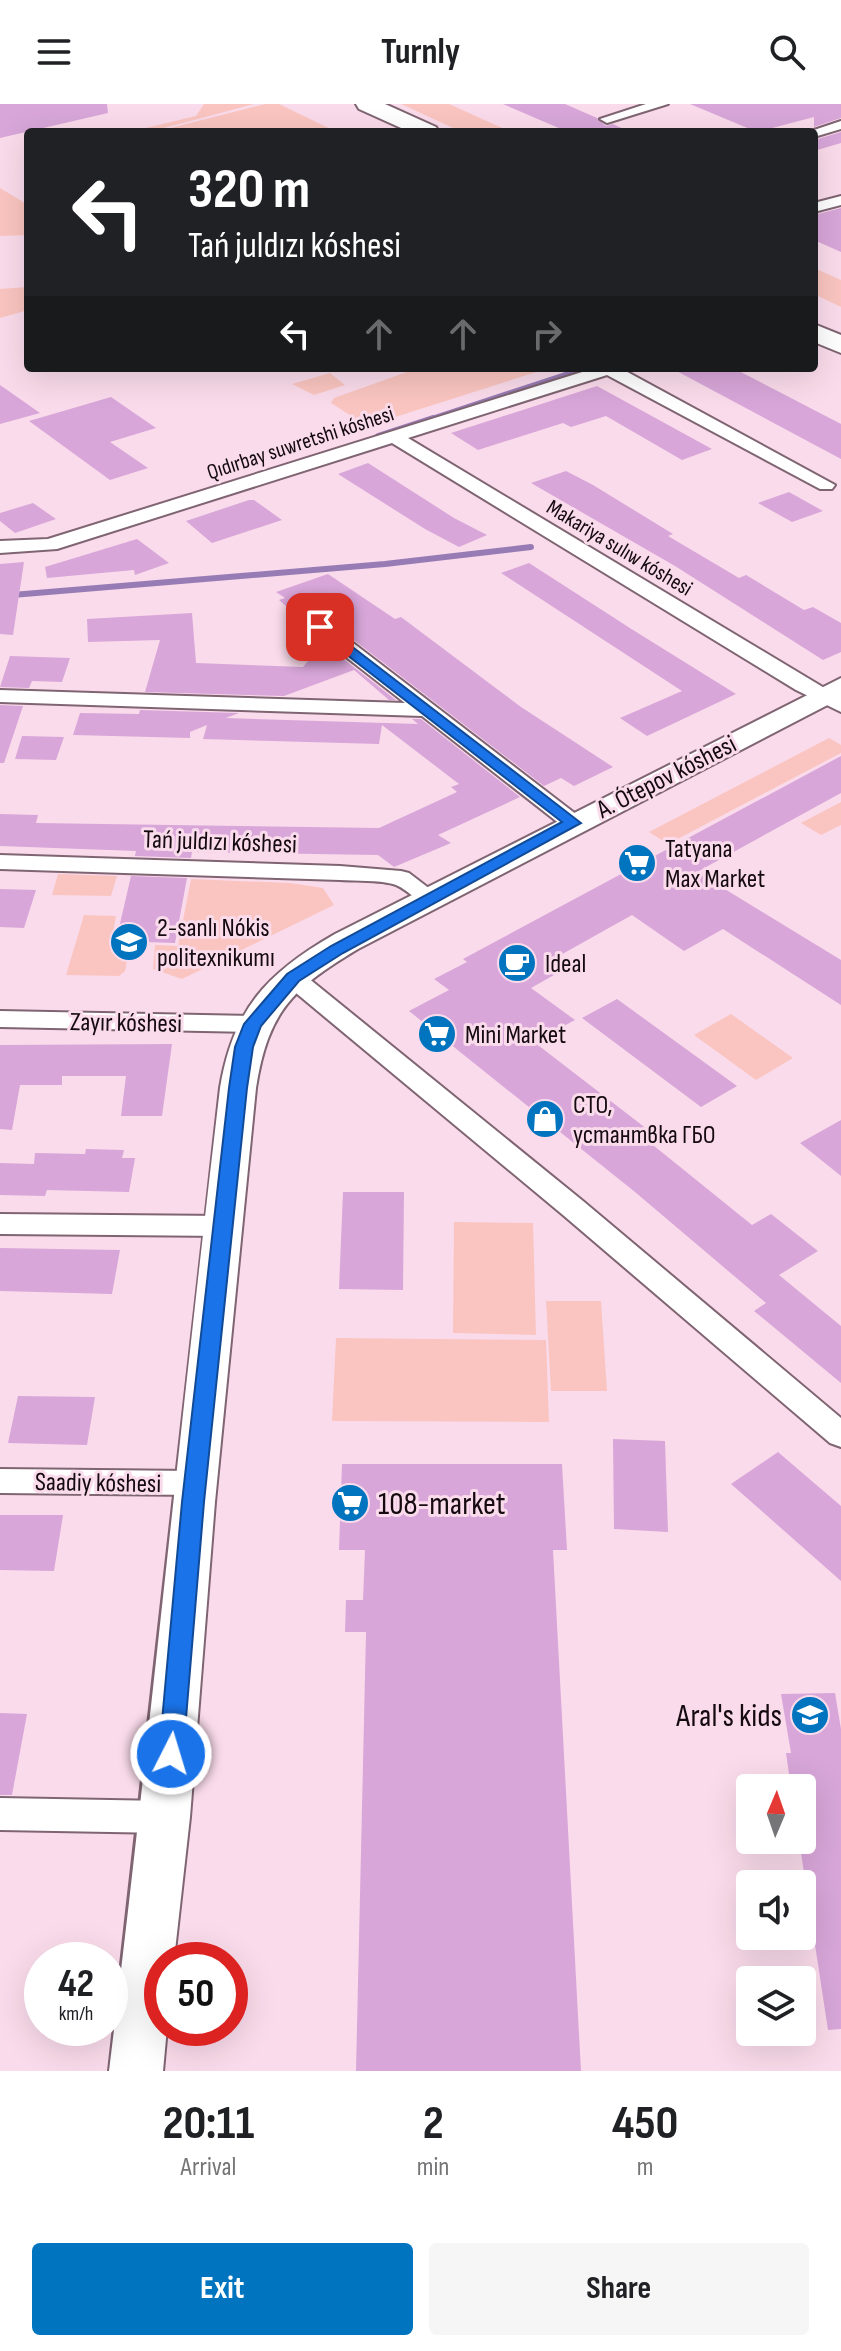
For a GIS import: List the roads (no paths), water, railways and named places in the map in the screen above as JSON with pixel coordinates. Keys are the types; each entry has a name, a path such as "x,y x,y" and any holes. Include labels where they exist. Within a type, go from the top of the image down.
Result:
{"main road":[{"path":"367,104 419,128"},
{"path":"345,110 383,128"},
{"path":"818,315 841,326"},
{"path":"818,334 841,345"},
{"name":"A. Ótepov kóshesi","path":"136,2071 165,1817 195,1483 244,1047 253,1024 293,978 337,950 573,823 835,697"}],"street":[{"path":"607,119 661,104"},
{"path":"818,132 841,125"},
{"path":"818,207 841,200"},
{"name":"Qıdırbay suwretshi kóshesi","path":"0,547 50,545 600,372"},
{"path":"616,372 826,485"},
{"name":"Makariya sulıw kóshesi","path":"394,437 835,697"},
{"path":"298,610 573,823"},
{"path":"0,696 427,710"},
{"name":"Tań juldızı kóshesi","path":"0,862 340,873 401,878 431,899"},
{"path":"293,978 573,1208 841,1435"},
{"name":"Zayır kóshesi","path":"0,1019 253,1024"},
{"path":"0,1224 225,1226"},
{"name":"Saadiy kóshesi","path":"0,1481 195,1483"},
{"path":"0,1814 165,1817"}],"waterway":[{"path":"427,420 573,372"},
{"path":"378,436 433,418"},
{"path":"0,596 385,564 531,547"}],"place":[{"name":"Tatyana Max Market","path":"637,863"},
{"name":"2-sanlı Nókis politexnikumı","path":"129,942"},
{"name":"Ideal","path":"517,963"},
{"name":"Mini Market","path":"437,1034"},
{"name":"СТО, устантвка ГБО","path":"545,1119"},
{"name":"108-market","path":"350,1503"},
{"name":"Aral's kids","path":"810,1715"}]}
